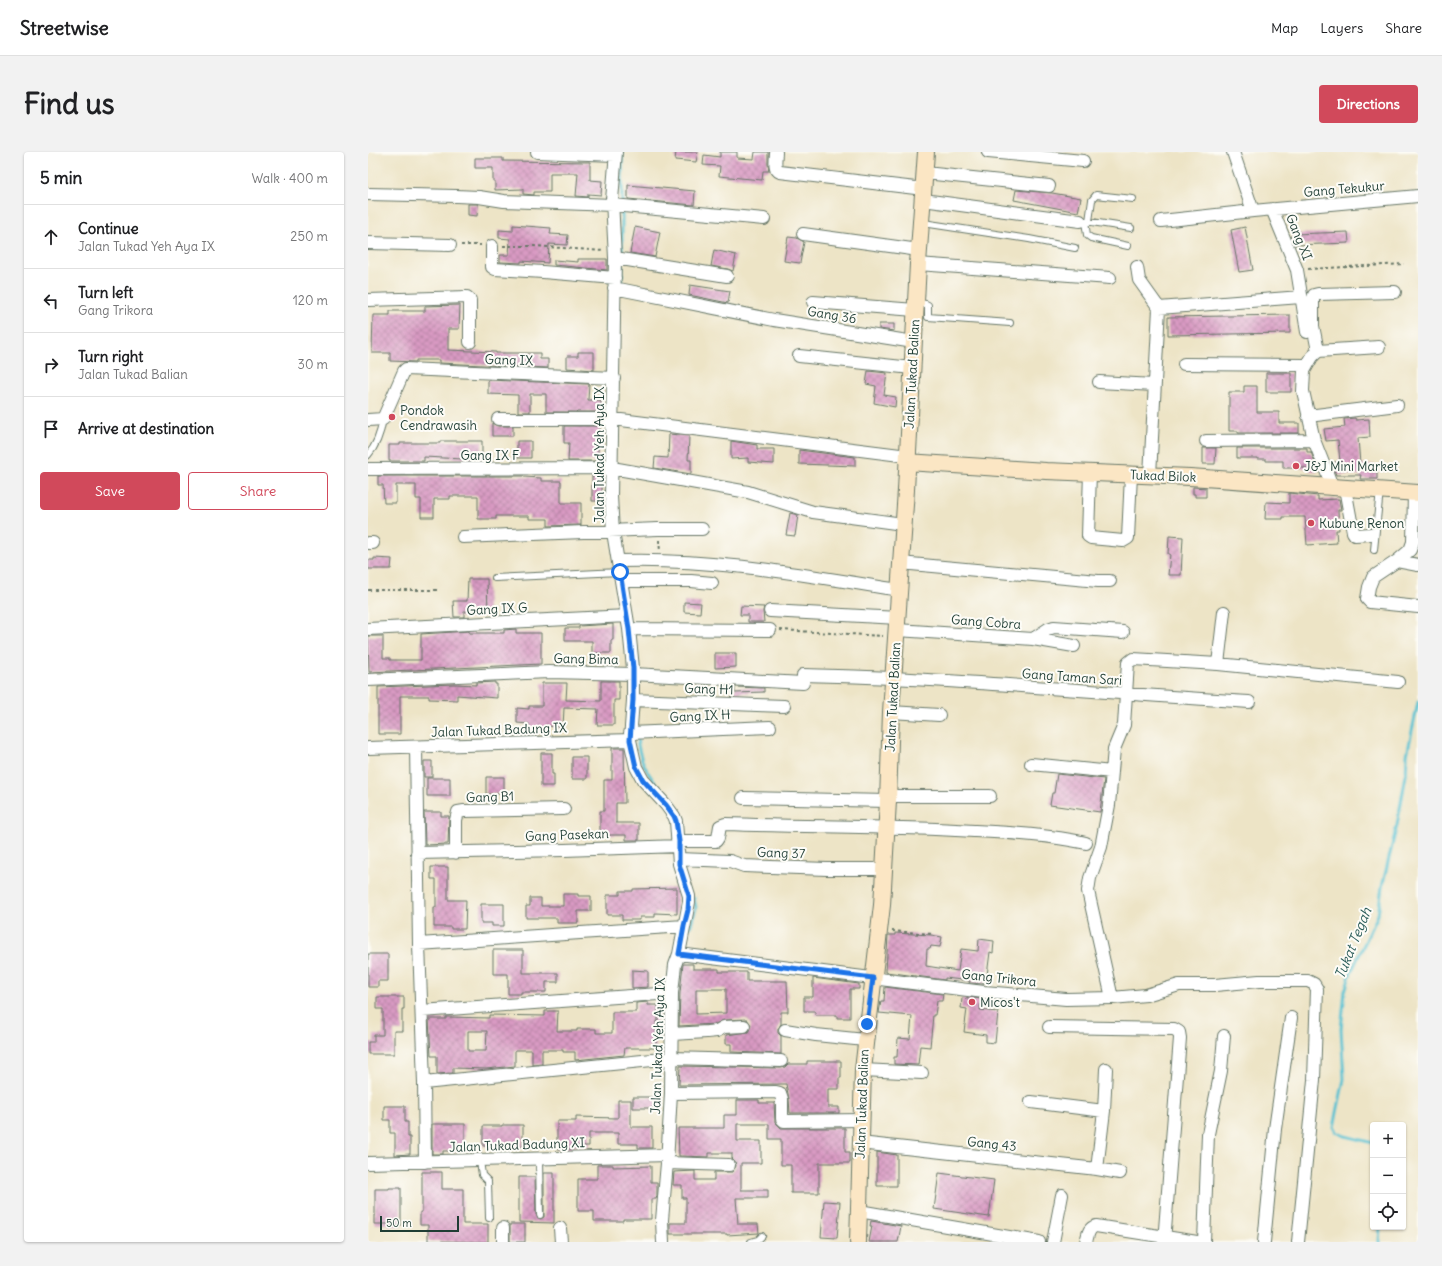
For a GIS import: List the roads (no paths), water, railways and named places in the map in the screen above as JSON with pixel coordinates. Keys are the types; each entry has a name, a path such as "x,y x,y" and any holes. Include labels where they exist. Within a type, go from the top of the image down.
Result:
{"street":[{"path":"537,152 616,154"},
{"path":"776,152 775,168 780,172 1085,221"},
{"name":"Jalan Tukad Balian","path":"858,1242 863,1070 865,1040 880,930 887,827 891,712 908,459 915,306 926,152"},
{"path":"988,152 1083,161"},
{"path":"1232,152 1253,211"},
{"name":"Jalan Tukad Yeh Aya IX","path":"616,154 613,205 615,255 611,496 613,532 629,629 633,674 633,700 630,736 636,767 643,780 674,816 678,828 679,859 689,902 687,919 675,965 672,993 671,1093 662,1220 663,1242"},
{"path":"925,173 1049,186"},
{"path":"368,194 479,197 504,201 613,205 764,219"},
{"name":"Gang Tekukur","path":"1272,209 1418,196"},
{"name":"Gang XI","path":"1161,221 1272,209 1297,270 1312,358"},
{"path":"802,234 918,257 1110,278"},
{"path":"368,243 450,245"},
{"name":"Gang 36","path":"492,246 492,267 495,269 542,272 614,283 746,315 914,342"},
{"path":"615,255 727,276"},
{"path":"1137,267 1139,280 1159,308 1150,475"},
{"path":"1371,534 1355,534 1353,532 1339,487 1314,440 1303,391 1303,379 1304,371 1312,358 1314,295 1395,292"},
{"path":"368,300 461,296 469,298 470,342"},
{"path":"1159,308 1301,297"},
{"path":"813,302 915,306"},
{"path":"1184,364 1312,358 1379,347"},
{"path":"799,356 912,368"},
{"name":"Gang IX","path":"383,419 406,369 614,378"},
{"path":"1099,382 1154,385"},
{"path":"1308,416 1397,404"},
{"path":"368,420 383,419"},
{"path":"498,419 613,419 908,459"},
{"path":"1206,440 1314,440"},
{"name":"Tukad Bilok","path":"908,459 1416,493"},
{"name":"Gang IX F","path":"368,469 612,468 748,492 813,512 903,524"},
{"path":"1090,472 1088,536 1091,538 1123,541 1128,538 1131,475"},
{"path":"1416,493 1412,545 1410,550 1397,561 1373,577 1368,601 1418,607"},
{"path":"464,538 658,529 702,529"},
{"path":"620,572 661,560 736,565 779,570 899,590"},
{"path":"1397,561 1418,565"},
{"path":"900,563 1110,581"},
{"path":"620,572 712,583"},
{"name":"Gang Cobra","path":"770,611 897,628 1033,639 1074,646"},
{"path":"1218,664 1224,612"},
{"name":"Gang IX G","path":"368,629 627,616"},
{"path":"1033,639 1048,629 1054,628 1123,632"},
{"path":"629,629 770,630"},
{"path":"1112,998 1088,891 1090,878 1102,847 1109,805 1114,749 1124,725 1128,663 1134,659 1218,664 1398,682"},
{"name":"Gang Bima","path":"368,680 549,672 633,674 803,683"},
{"name":"Gang Taman Sari","path":"803,683 803,675 894,677 1126,695 1249,702"},
{"name":"Gang H1","path":"633,700 784,706"},
{"path":"891,712 939,715"},
{"name":"Gang IX H","path":"630,736 770,727"},
{"name":"Jalan Tukad Badung IX","path":"368,748 630,736"},
{"path":"416,747 419,944 426,1162"},
{"path":"1031,764 1112,772"},
{"path":"743,798 990,796"},
{"name":"Gang B1","path":"456,853 456,820 458,812 564,809"},
{"name":"Gang Pasekan","path":"417,853 456,853 716,840 718,838 720,826 725,824 887,827"},
{"path":"887,827 1014,834 1086,843"},
{"name":"Gang 37","path":"679,859 730,861 744,866 827,869 884,869"},
{"path":"419,944 684,926"},
{"name":"Gang Trikora","path":"679,954 984,992 1058,998 1112,998 1146,995 1179,984 1203,986 1259,981 1308,981 1314,984 1317,989 1314,1080 1298,1242"},
{"path":"422,1011 672,993"},
{"path":"1264,1242 1275,1129 1291,1018"},
{"path":"672,1034 717,1031 724,1027 744,1026"},
{"path":"1049,1027 1174,1029 1179,1032 1180,1038 1164,1239"},
{"path":"785,1030 865,1040"},
{"path":"1204,1242 1208,1134 1221,1071 1224,1036"},
{"path":"424,1083 672,1058 781,1061"},
{"path":"1097,1169 1104,1111 1106,1069"},
{"path":"863,1070 922,1073"},
{"path":"671,1093 776,1092 780,1094 782,1099 782,1119 784,1122 861,1120"},
{"path":"1031,1102 1104,1111"},
{"name":"Gang 43","path":"860,1143 1097,1169 1120,1173"},
{"name":"Jalan Tukad Badung XI","path":"368,1163 539,1159 667,1159 729,1165"},
{"path":"1053,1242 1062,1195"},
{"path":"859,1211 1039,1242"},
{"path":"1086,1242 1088,1231 1096,1226 1164,1239 1197,1242"},
{"path":"503,1228 504,1242"},
{"path":"560,1228 561,1242"}],"lane":[{"path":"1128,246 1092,238 1087,235 1085,221 1092,200 1096,195 1134,199"},
{"path":"1085,221 1131,228"},
{"path":"921,222 1029,239 1075,248"},
{"path":"915,306 926,304 928,306 928,317 1010,323"},
{"path":"368,455 381,432 383,419"},
{"path":"1374,550 1380,490"},
{"path":"495,578 620,572"},
{"path":"539,1159 540,1216"},
{"path":"480,1161 482,1175 488,1181 489,1218"},
{"path":"751,1242 758,1240 762,1236"}],"waterway":[{"path":"622,152 622,202"},
{"path":"622,211 622,253"},
{"path":"622,265 622,282"},
{"name":"Tukat Tegah","path":"1370,1142 1345,1136 1336,1132 1334,1127 1344,1079 1341,1029 1345,991 1351,972 1378,915 1382,887 1397,825 1406,775 1407,755 1418,702"},
{"path":"637,735 639,752 645,767 658,787 674,803 680,816"},
{"path":"690,927 696,908 694,898"},
{"name":"Tukat Tegah","path":"1379,1242 1380,1230"}],"place":[{"name":"Pondok Cendrawasih","path":"392,417"},
{"name":"J&J Mini Market","path":"1296,466"},
{"name":"Kubune Renon","path":"1311,523"},
{"name":"Micos't","path":"972,1002"}]}
